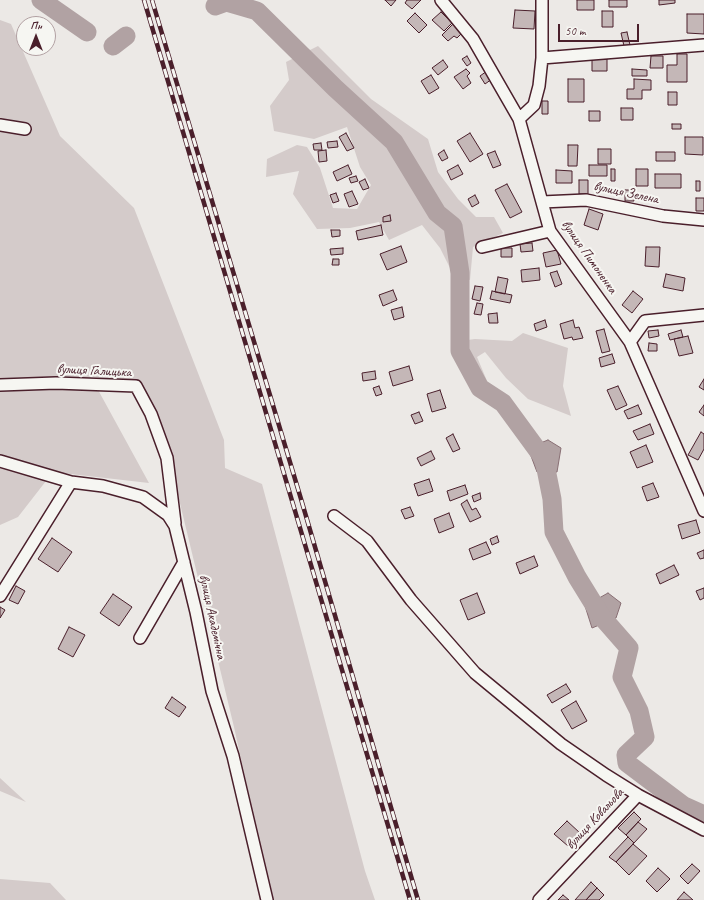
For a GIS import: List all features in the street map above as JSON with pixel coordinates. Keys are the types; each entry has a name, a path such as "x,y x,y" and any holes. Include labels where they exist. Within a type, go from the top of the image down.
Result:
{"street":[{"name":"вулиця Пимоненка","path":"441,0 473,39 518,118 550,231 630,342 704,511"},
{"path":"518,118 534,105 539,86 542,58 542,0"},
{"path":"542,58 704,45"},
{"path":"0,125 25,129"},
{"name":"вулиця Зелена","path":"542,202 586,200 663,216 704,220"},
{"path":"482,247 550,231"},
{"path":"630,342 645,321 704,315"},
{"name":"вулиця Галицька","path":"0,385 56,383 136,386 151,414 167,458 175,526"},
{"name":"вулиця Академічна","path":"0,461 71,482 103,486 143,497 168,515 175,526 212,691 233,756 267,900"},
{"path":"0,596 71,482"},
{"path":"334,516 367,541 411,600 476,673 561,744 638,795"},
{"path":"140,638 184,562"},
{"name":"вулиця Ковальова","path":"540,900 638,795 704,830"}],"shaded area":[{"path":"215,0 246,0 248,8 237,10 215,6"},
{"path":"0,20 11,24 16,35 16,56 25,56 60,136 134,208 224,440 225,468 262,484 365,871 375,900 272,900 234,727 163,433 138,382 91,377 149,483 53,472 18,517 0,525"},
{"path":"318,46 371,99 428,139 438,172 458,199 476,217 494,217 503,233 473,247 470,280 453,274 440,248 422,225 389,240 379,222 350,228 317,229 293,194 299,171 266,177 267,159 297,145 307,147 320,168 333,208 357,209 371,185 360,167 347,127 314,139 274,131 270,106 289,80 286,62"},
{"path":"523,333 568,348 563,386 571,416 528,399 506,378 485,352 477,357 490,388 470,384 453,342 475,339 512,341"},
{"path":"548,440 561,448 557,472 537,472 528,448"},
{"path":"608,593 621,603 616,618 592,628 585,606"},
{"path":"0,778 26,802 0,791"},
{"path":"0,879 50,883 66,900 0,900"}],"building":[{"path":"385,0 396,0 391,6"},
{"path":"407,0 421,0 412,9 405,3"},
{"path":"577,0 594,0 594,10 577,10"},
{"path":"609,0 627,0 627,7 609,7"},
{"path":"659,0 675,0 675,3 659,5"},
{"path":"515,10 535,11 534,29 513,28"},
{"path":"602,11 613,11 613,27 602,27"},
{"path":"441,12 452,23 444,31 432,20"},
{"path":"415,13 427,25 419,33 407,21"},
{"path":"687,14 704,14 704,34 687,33"},
{"path":"453,24 461,34 457,38 454,36 448,41 442,35"},
{"path":"627,32 630,45 624,46 621,33"},
{"path":"677,54 687,54 687,82 667,82 667,65 677,65"},
{"path":"467,56 471,63 467,66 462,59"},
{"path":"651,56 663,56 663,68 650,68"},
{"path":"592,59 607,59 607,71 592,71"},
{"path":"443,60 448,67 438,75 432,68"},
{"path":"466,69 470,73 467,76 471,83 463,89 454,77"},
{"path":"632,69 647,70 647,76 632,76"},
{"path":"487,71 492,79 485,84 480,76"},
{"path":"431,75 439,88 429,94 421,81"},
{"path":"568,79 584,79 584,102 568,102"},
{"path":"634,79 651,80 651,90 642,90 642,99 627,99 627,89 634,89"},
{"path":"668,92 677,92 677,105 668,105"},
{"path":"542,101 548,101 548,114 542,114"},
{"path":"621,108 633,108 633,120 621,120"},
{"path":"589,111 600,111 600,121 589,121"},
{"path":"672,124 681,124 681,129 672,129"},
{"path":"346,133 354,148 347,151 339,137"},
{"path":"470,133 483,154 470,162 457,141"},
{"path":"685,137 703,137 703,155 685,154"},
{"path":"337,141 338,147 328,148 327,142"},
{"path":"321,143 322,150 314,150 313,144"},
{"path":"568,145 578,145 577,166 568,166"},
{"path":"598,149 611,149 611,164 598,164"},
{"path":"326,150 327,161 319,162 318,151"},
{"path":"444,150 448,158 442,161 438,154"},
{"path":"495,151 501,165 493,168 487,154"},
{"path":"656,152 675,152 675,161 656,161"},
{"path":"348,165 352,174 337,181 333,172"},
{"path":"458,165 463,174 451,180 447,171"},
{"path":"589,165 607,165 607,176 589,176"},
{"path":"611,169 615,169 615,181 611,181"},
{"path":"636,169 648,169 648,186 636,186"},
{"path":"556,170 572,171 572,183 556,183"},
{"path":"655,174 681,174 681,188 655,188"},
{"path":"356,176 358,181 351,183 349,178"},
{"path":"365,179 369,188 363,190 359,182"},
{"path":"579,180 588,180 588,194 579,194"},
{"path":"696,181 700,181 700,191 696,191"},
{"path":"507,184 522,212 510,218 495,190"},
{"path":"625,190 634,190 634,201 625,201"},
{"path":"352,191 358,204 349,207 344,194"},
{"path":"336,193 339,201 333,203 330,195"},
{"path":"475,195 479,203 472,207 468,199"},
{"path":"696,198 704,198 704,211 696,211"},
{"path":"589,209 603,214 598,230 584,225"},
{"path":"390,215 391,221 383,222 383,217"},
{"path":"381,225 383,235 358,240 356,231"},
{"path":"331,230 340,230 340,236 332,237"},
{"path":"532,243 533,251 521,252 520,244"},
{"path":"401,246 407,262 387,270 380,254"},
{"path":"646,247 660,247 659,267 645,266"},
{"path":"343,248 343,254 331,255 330,249"},
{"path":"501,248 512,248 512,257 501,257"},
{"path":"557,250 561,264 546,267 543,253"},
{"path":"333,259 339,259 339,265 332,265"},
{"path":"539,268 540,280 522,282 521,270"},
{"path":"557,271 562,284 555,287 550,273"},
{"path":"666,274 685,278 683,291 663,287"},
{"path":"498,277 508,279 505,294 495,292"},
{"path":"475,286 483,287 480,301 472,299"},
{"path":"393,290 397,300 383,306 379,295"},
{"path":"492,291 512,295 510,303 490,299"},
{"path":"633,291 643,299 632,313 622,305"},
{"path":"477,303 483,304 481,315 474,314"},
{"path":"402,307 404,317 394,320 391,310"},
{"path":"497,313 498,323 489,323 488,314"},
{"path":"545,320 547,327 536,331 534,324"},
{"path":"573,320 575,328 579,327 583,338 573,340 572,337 564,339 560,324"},
{"path":"604,329 610,351 602,353 596,331"},
{"path":"658,330 659,336 649,338 648,331"},
{"path":"681,330 683,337 670,340 668,334"},
{"path":"688,336 693,353 679,356 674,339"},
{"path":"649,343 657,344 657,351 648,351"},
{"path":"612,354 615,363 601,367 599,358"},
{"path":"409,366 413,380 393,386 389,372"},
{"path":"375,371 376,379 363,381 362,373"},
{"path":"704,379 704,390 699,387"},
{"path":"379,386 382,394 376,396 373,388"},
{"path":"618,386 627,405 616,410 607,390"},
{"path":"440,390 446,408 432,412 427,394"},
{"path":"638,405 642,414 628,419 624,411"},
{"path":"704,405 704,416 699,412"},
{"path":"419,412 423,421 415,424 411,415"},
{"path":"650,424 654,434 638,440 633,431"},
{"path":"701,432 704,434 704,449 698,460 688,455"},
{"path":"453,434 460,449 453,452 446,438"},
{"path":"646,445 653,462 637,468 630,452"},
{"path":"431,451 435,459 421,466 417,458"},
{"path":"429,479 433,491 418,496 414,484"},
{"path":"653,483 659,497 647,501 642,487"},
{"path":"465,485 468,494 450,501 447,491"},
{"path":"480,493 481,499 474,502 472,496"},
{"path":"467,500 472,510 476,508 481,517 470,522 461,504"},
{"path":"410,507 414,516 405,519 401,510"},
{"path":"449,513 454,527 439,533 434,519"},
{"path":"696,520 700,533 682,539 678,525"},
{"path":"497,536 499,542 492,545 490,539"},
{"path":"52,538 72,552 58,572 38,559"},
{"path":"486,542 491,553 473,560 469,549"},
{"path":"704,550 704,558 700,559 697,553"},
{"path":"534,556 538,566 520,574 516,563"},
{"path":"674,565 679,575 660,584 656,574"},
{"path":"16,586 25,591 18,604 9,600"},
{"path":"704,588 704,598 700,600 696,591"},
{"path":"477,593 485,613 468,620 460,600"},
{"path":"113,594 132,607 119,626 100,613"},
{"path":"0,607 5,610 0,618"},
{"path":"69,627 85,635 73,657 58,649"},
{"path":"566,684 571,692 552,703 547,695"},
{"path":"172,697 186,707 179,717 165,708"},
{"path":"576,701 587,721 572,729 561,710"},
{"path":"634,812 641,819 626,835 618,828"},
{"path":"567,821 580,833 568,846 554,834"},
{"path":"638,822 647,829 634,843 626,835"},
{"path":"628,837 634,843 616,862 609,857"},
{"path":"633,844 647,856 629,875 616,862"},
{"path":"692,864 700,871 688,884 680,876"},
{"path":"658,868 670,879 657,892 646,881"},
{"path":"591,882 597,888 586,900 575,900"},
{"path":"597,888 604,895 599,900 586,900"},
{"path":"684,892 693,900 677,900"},
{"path":"563,895 569,900 558,900"}],"waterway":[{"path":"41,0 87,32"},
{"path":"215,6 226,2 257,11 335,88 394,142 437,213 453,226 460,273 460,351 480,388 503,403 544,459 552,499 554,532 577,577 601,616 629,648 622,677 639,711 645,737 626,755 627,763 684,806 704,815"},
{"path":"113,46 126,36"}],"railway":[{"path":"144,0 410,900"},
{"path":"152,0 301,499 418,900"}]}
